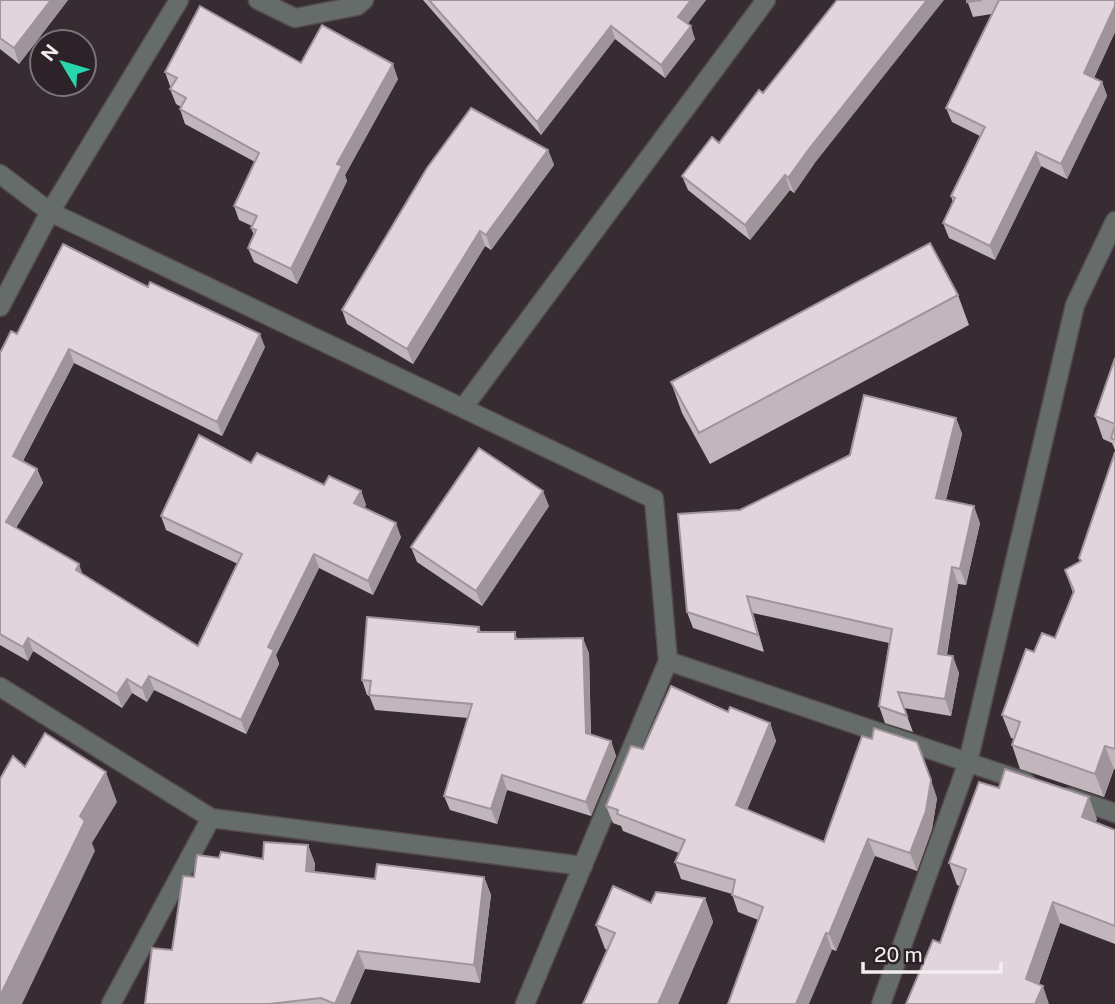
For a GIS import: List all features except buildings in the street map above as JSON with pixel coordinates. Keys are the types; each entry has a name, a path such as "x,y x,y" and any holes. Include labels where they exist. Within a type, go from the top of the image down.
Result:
{"street":[{"path":"0,307 50,212 179,0"},
{"path":"258,0 295,18 357,6 364,0"},
{"path":"463,408 766,0"},
{"path":"0,174 50,212 654,499 668,661 525,1004"},
{"path":"881,1004 968,762 1076,304 1115,221"},
{"path":"668,661 1115,813"},
{"path":"0,687 211,818 583,866"},
{"path":"111,1004 211,818"}]}
